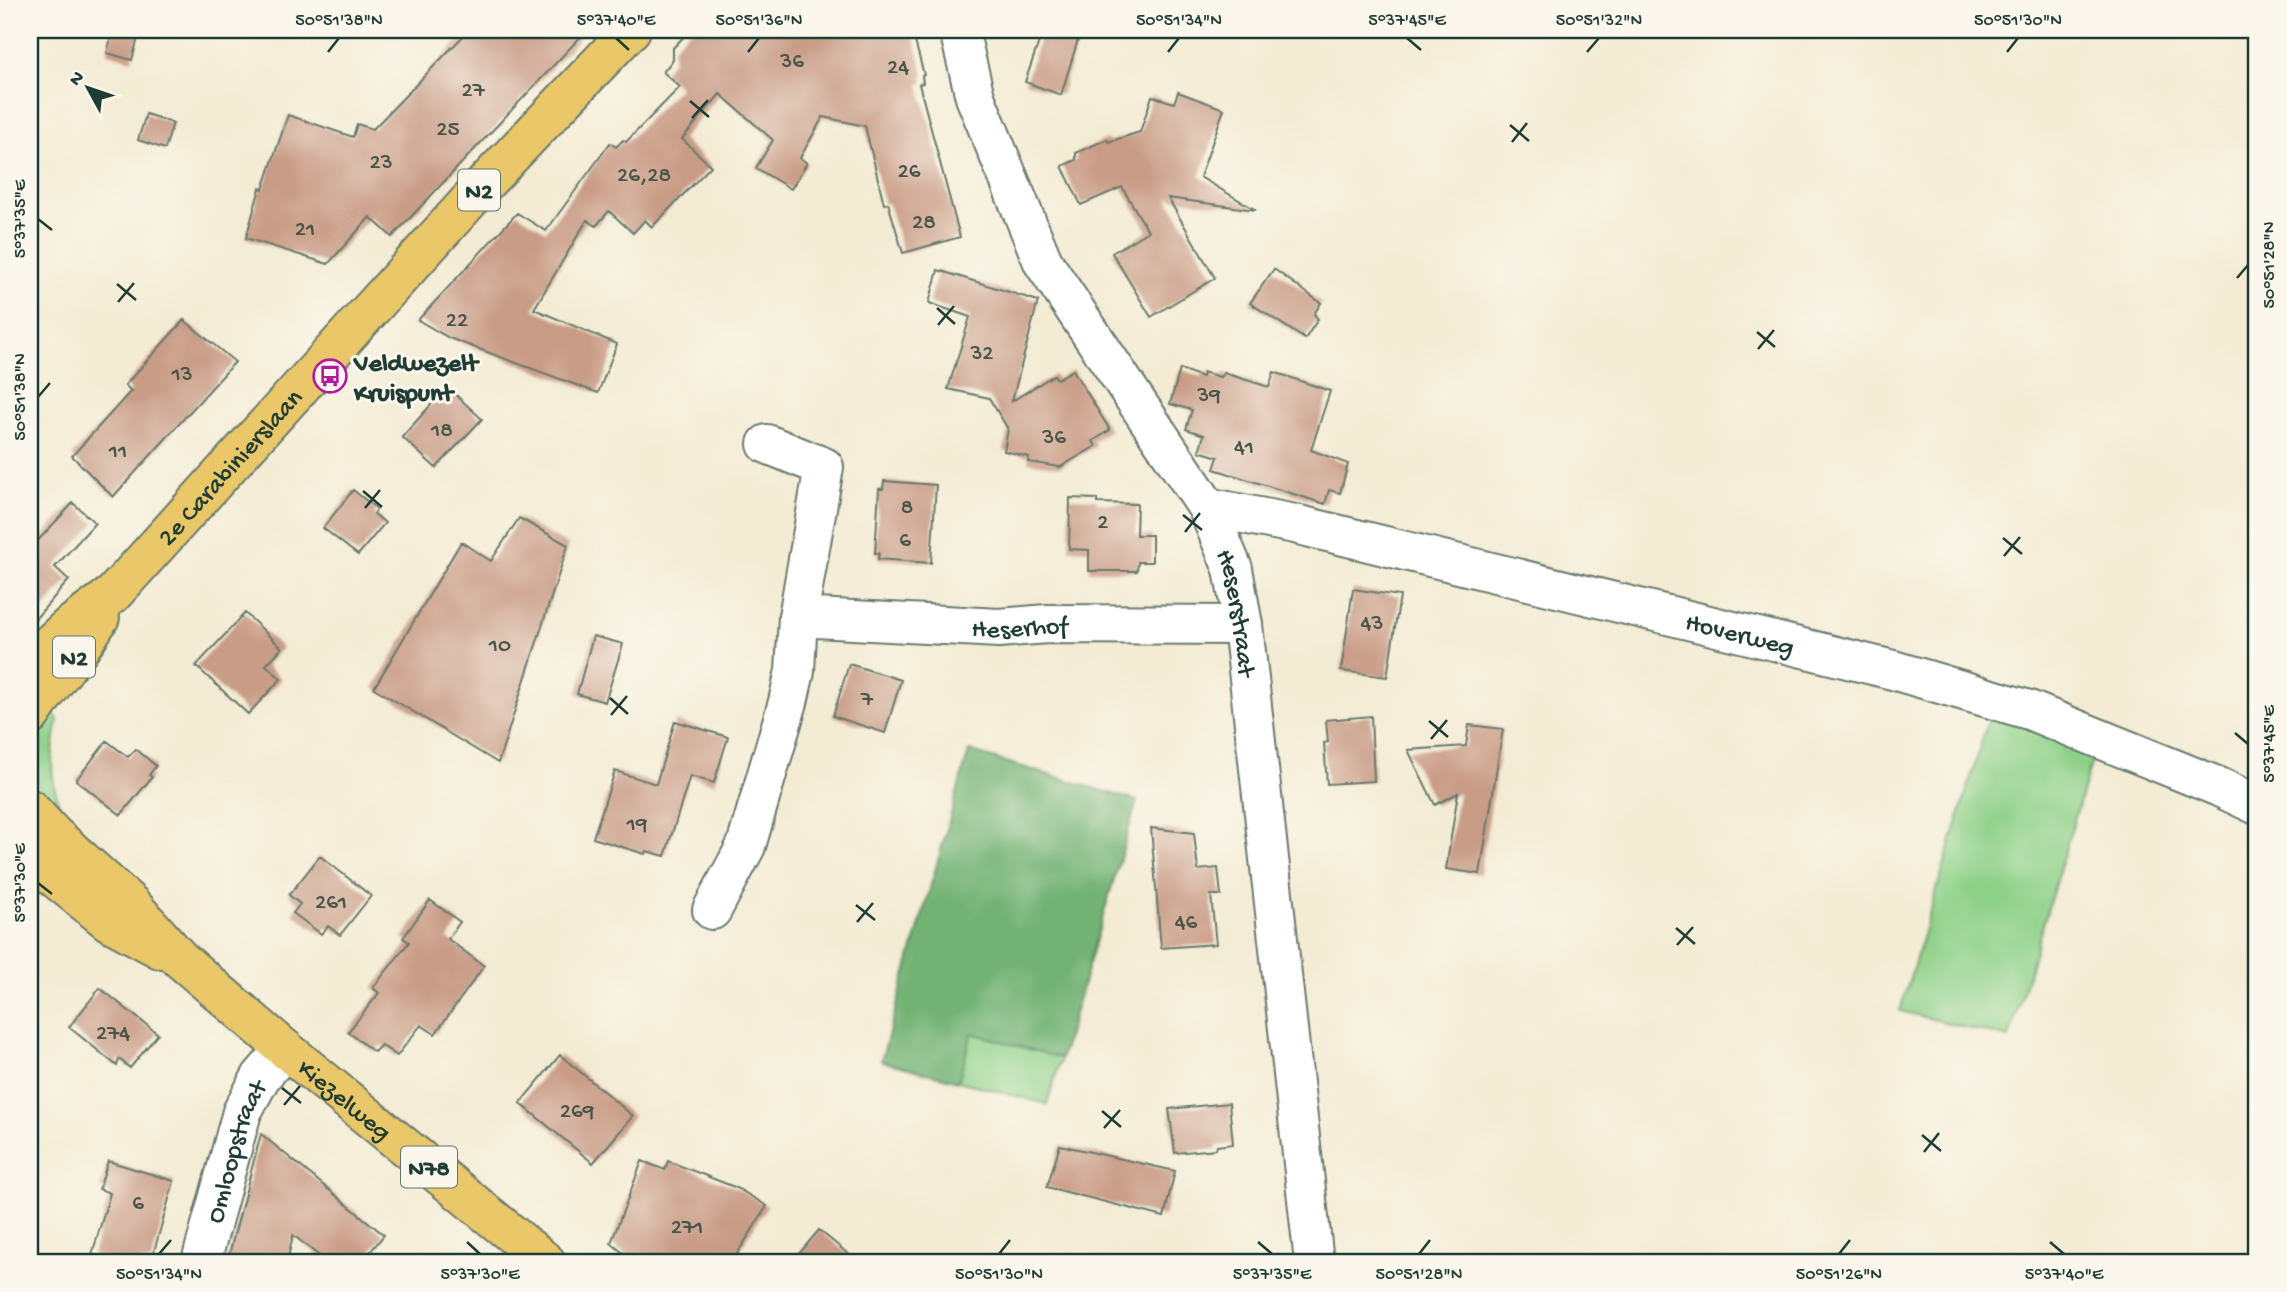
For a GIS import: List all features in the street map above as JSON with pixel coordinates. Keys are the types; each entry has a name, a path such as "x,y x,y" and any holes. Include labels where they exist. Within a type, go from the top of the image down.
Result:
{"main road":[{"name":"2e Carabinierslaan","path":"30,716 44,694 86,642 114,594 488,180 631,30"},
{"name":"2e Carabinierslaan","path":"30,662 68,627 114,594"},
{"name":"Kiezelweg","path":"30,809 54,835 131,904 180,959 285,1049 545,1262"},
{"name":"Kiezelweg","path":"30,858 108,921 180,959"}],"street":[{"name":"Heserstraat","path":"959,30 975,97 1043,262 1208,507 1233,569 1243,625 1314,1262"},
{"path":"712,910 746,846 788,702 794,671 798,617 824,467 767,444"},
{"name":"Hoverweg","path":"1208,507 1295,524 1905,674 2029,710 2219,787 2257,806"},
{"name":"Heserhof","path":"798,617 999,628 1047,624 1243,625"},
{"name":"Omloopstraat","path":"201,1262 242,1112 261,1077 285,1049"}],"green space":[{"path":"51,707 58,720 52,768 62,815 57,823 44,803 35,769 39,733"},
{"path":"1991,711 2095,750 2009,1038 1900,1011"},
{"path":"969,751 1137,801 1061,1058 972,1033 958,1081 881,1061"},
{"path":"972,1033 1061,1058 1047,1104 958,1081"}],"building":[{"path":"113,30 140,30 132,60 107,53"},
{"path":"469,30 587,30 392,237 370,217 328,264 246,238 260,188 263,189 288,115 353,137 357,124 373,129"},
{"path":"690,30 912,30 924,75 923,83 919,84 960,237 903,253 888,203 884,204 865,126 823,117 800,158 807,163 791,189 756,168 773,140 720,94 682,139 711,166 652,227 645,220 633,233 609,211 596,226 587,220 534,309 617,344 598,393 449,338 418,320 517,213 546,231 610,143 616,147 623,140 626,142 680,87 663,72 673,60 673,48"},
{"path":"1043,30 1081,30 1061,95 1025,82"},
{"path":"1178,92 1224,109 1200,177 1256,210 1168,198 1215,278 1151,317 1112,253 1148,231 1122,187 1081,205 1062,166 1076,160 1076,153 1107,139 1108,142 1140,132 1152,96 1174,103"},
{"path":"146,114 173,123 165,149 138,140"},
{"path":"1274,269 1321,303 1314,314 1318,319 1305,339 1250,303"},
{"path":"938,270 1038,301 1012,401 1054,375 1057,379 1073,370 1110,430 1093,441 1096,446 1060,467 1028,462 1029,457 1004,451 1008,429 989,398 948,389 970,317 929,303"},
{"path":"184,320 235,362 113,497 72,456 131,391 125,385"},
{"path":"1180,369 1202,377 1203,372 1220,377 1224,373 1269,387 1274,372 1330,391 1311,450 1348,464 1340,493 1329,490 1325,504 1214,469 1218,457 1199,451 1204,435 1186,429 1192,410 1170,404"},
{"path":"447,387 482,419 436,468 402,437"},
{"path":"884,481 936,485 931,563 878,559 879,553 875,553 879,489 883,489"},
{"path":"353,490 377,509 374,514 385,523 358,555 323,528"},
{"path":"1070,498 1097,499 1097,503 1137,504 1136,535 1152,535 1152,562 1138,562 1137,571 1089,571 1089,550 1069,549"},
{"path":"73,503 95,523 55,567 69,580 30,625 30,545 32,547"},
{"path":"519,518 568,545 498,763 374,688 461,542 491,561"},
{"path":"1353,589 1400,596 1387,677 1341,671"},
{"path":"245,613 282,648 266,665 281,679 248,714 196,666"},
{"path":"593,636 623,644 605,702 577,694"},
{"path":"849,664 901,680 885,733 833,716"},
{"path":"1371,716 1374,781 1327,784 1324,743 1328,742 1326,720"},
{"path":"675,721 728,737 714,783 690,776 665,856 646,851 645,854 593,838 615,771 656,784"},
{"path":"1469,725 1503,729 1480,874 1446,869 1458,793 1435,805 1408,750 1466,746"},
{"path":"107,741 128,757 136,749 156,766 149,775 152,777 121,815 76,780"},
{"path":"1151,828 1194,833 1198,870 1218,868 1221,895 1211,895 1216,944 1161,948"},
{"path":"320,856 371,896 340,935 328,926 321,934 293,913 300,904 289,895"},
{"path":"430,900 460,922 448,939 484,966 435,1034 421,1025 397,1056 381,1045 374,1052 348,1032 379,993 373,988 409,942 403,938"},
{"path":"100,988 158,1034 130,1068 119,1059 117,1066 69,1027"},
{"path":"560,1055 633,1116 593,1163 520,1103"},
{"path":"1229,1103 1233,1144 1217,1146 1216,1149 1175,1153 1169,1109"},
{"path":"261,1134 384,1235 362,1262 327,1262 293,1235 287,1262 227,1262"},
{"path":"1060,1145 1175,1171 1164,1217 1047,1187"},
{"path":"108,1161 174,1181 151,1262 121,1262 92,1255 110,1193 99,1189"},
{"path":"642,1161 665,1170 668,1161 737,1188 767,1206 732,1262 634,1262 611,1243"},
{"path":"819,1230 858,1262 792,1262"}],"place":[{"name":"Veldwezelt Kruispunt","path":"330,376"}]}
